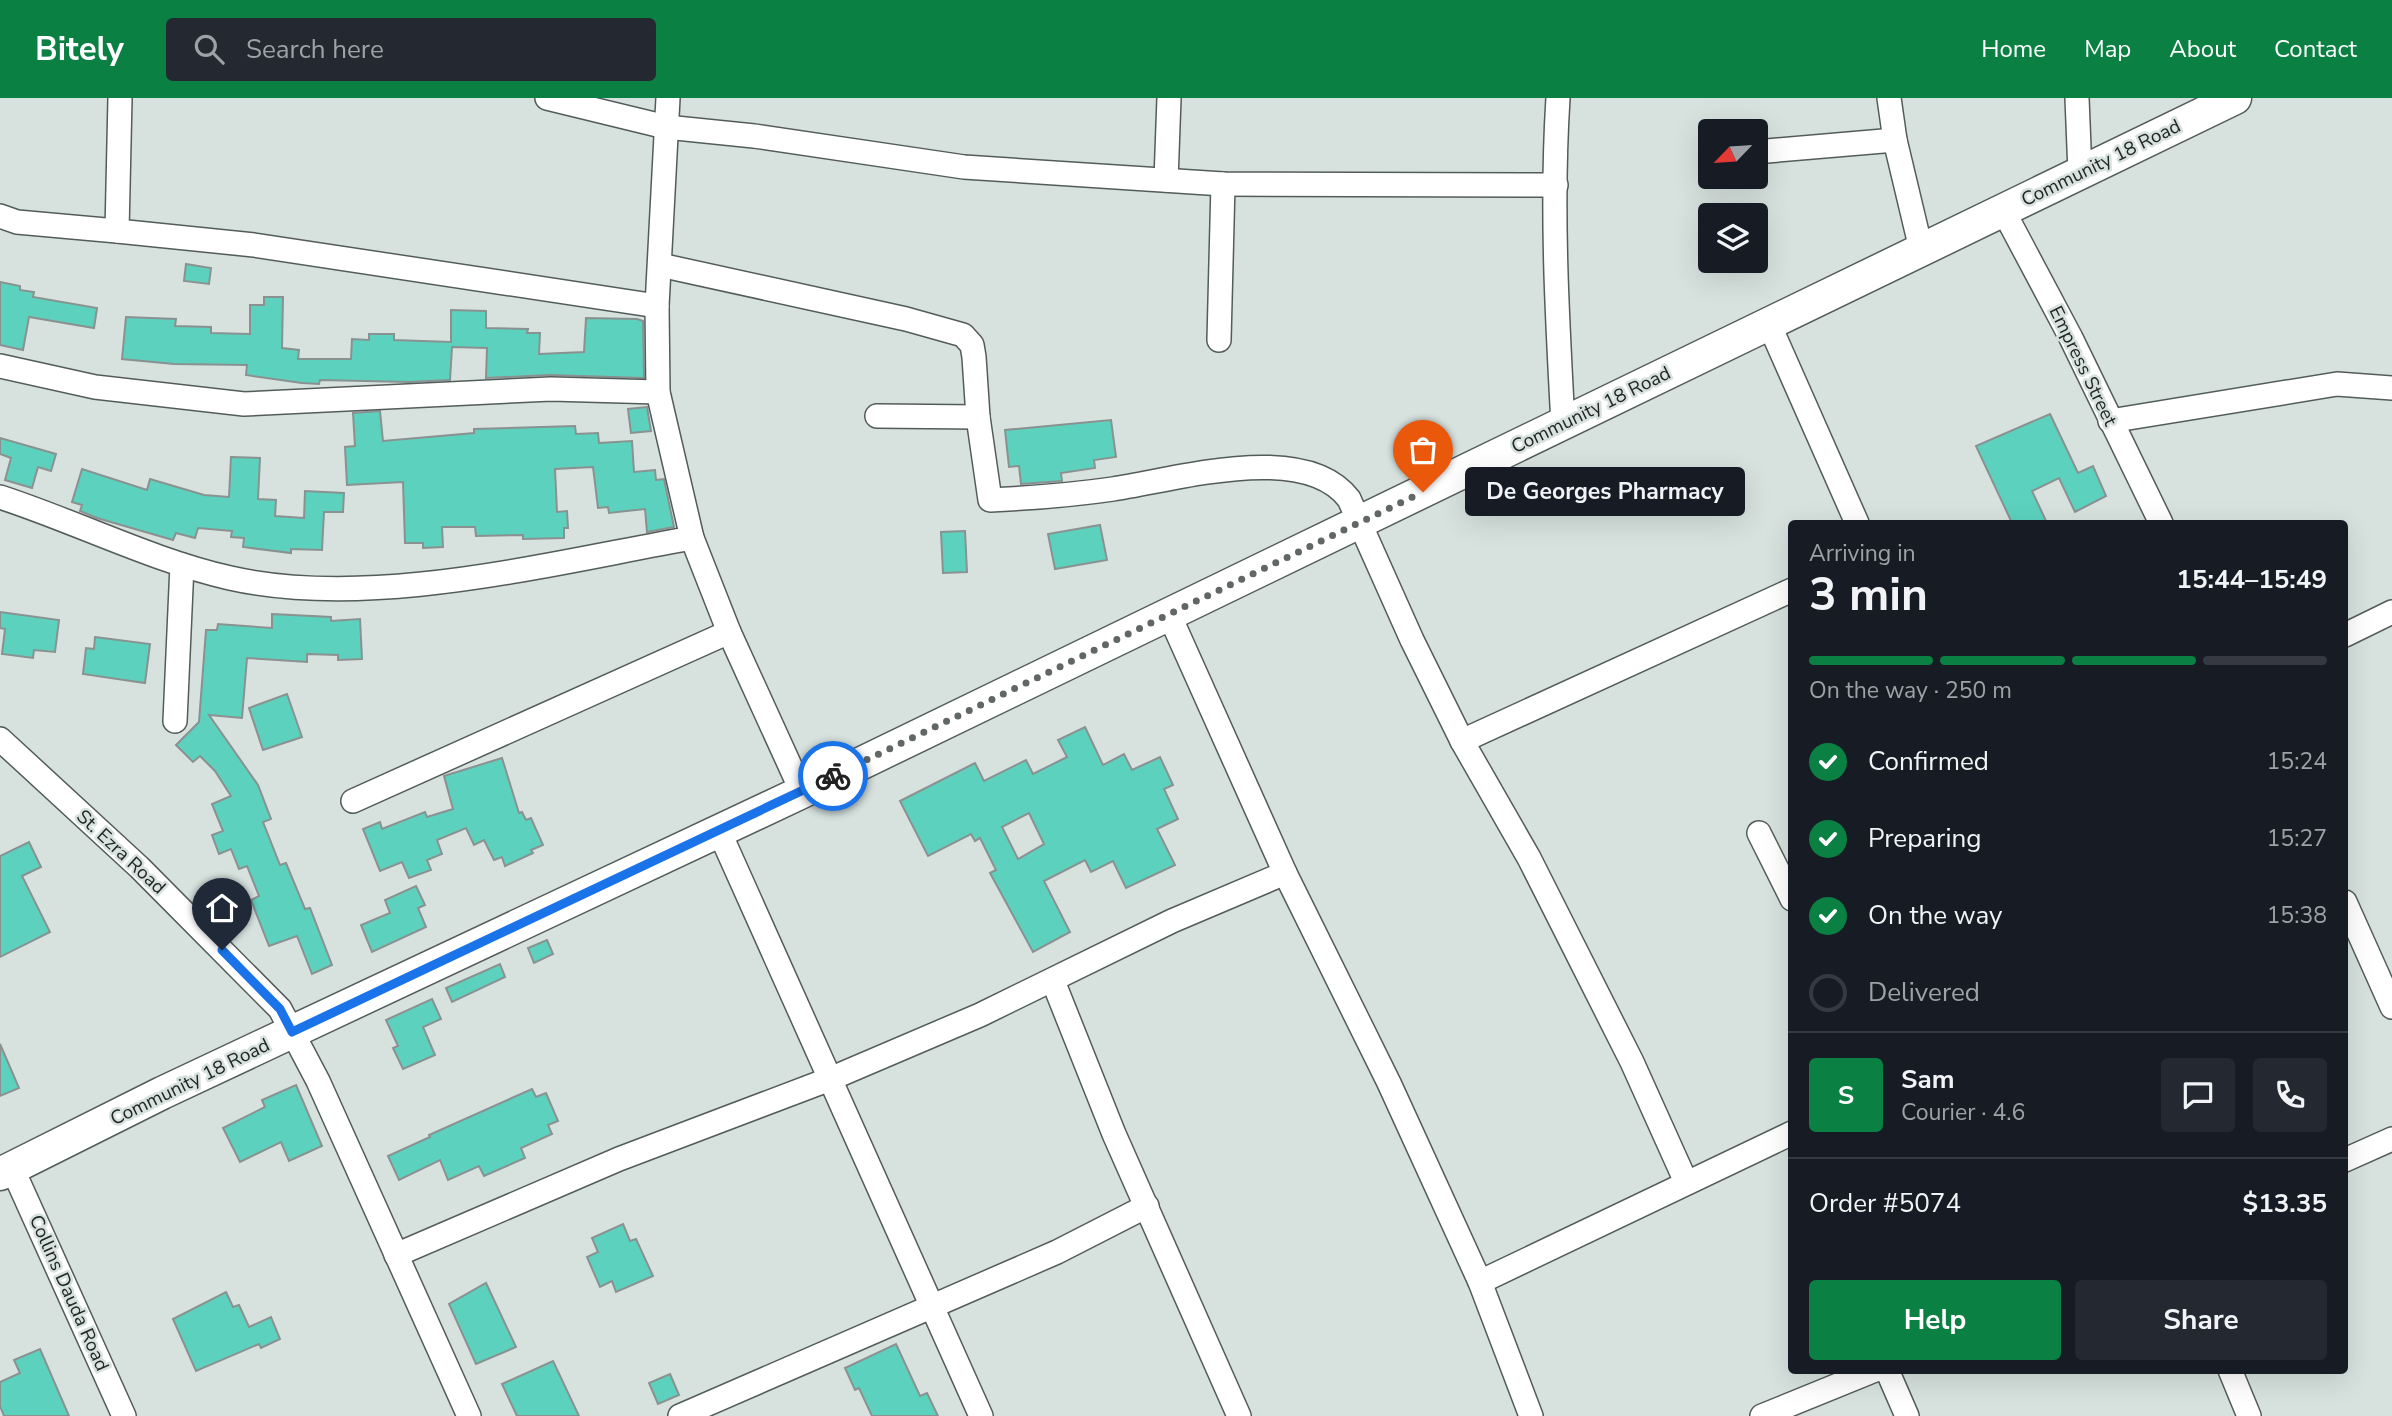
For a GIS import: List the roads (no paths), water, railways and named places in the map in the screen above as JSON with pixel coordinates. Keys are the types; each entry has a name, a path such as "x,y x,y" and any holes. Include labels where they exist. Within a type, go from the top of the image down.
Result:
{"main road":[{"name":"Community 18 Road","path":"7,1172 162,1093 802,792 1168,612 2235,98"}],"street":[{"path":"117,231 120,98"},
{"path":"547,98 666,127 754,136 964,167 1223,184 1556,184"},
{"path":"668,98 657,306 658,392 692,538 729,632 802,792"},
{"path":"1166,180 1168,98"},
{"path":"1558,98 1556,305 1563,424"},
{"path":"1889,98 1895,140 1921,249"},
{"path":"2077,98 2080,173"},
{"path":"1768,151 1895,140"},
{"path":"1219,340 1223,184"},
{"name":"Empress Street","path":"2003,210 2160,520"},
{"path":"0,216 17,222 254,245 657,306"},
{"path":"660,265 906,319 963,335 972,345 978,417 990,500 1112,490 1247,467 1304,471 1339,485 1349,499 1357,523 1462,741 1529,858 1632,1062 1686,1182"},
{"path":"1769,324 1856,520"},
{"path":"0,366 94,387 244,404 551,389 658,392"},
{"path":"2110,421 2337,384 2392,388"},
{"path":"877,416 978,417"},
{"path":"0,497 182,565 231,578 275,585 359,588 467,577 692,538"},
{"path":"176,721 182,565"},
{"path":"1462,741 1788,592"},
{"path":"1168,612 1285,873 1389,1083 1480,1282 1527,1415"},
{"path":"2348,634 2392,612"},
{"path":"354,801 729,632"},
{"name":"St. Ezra Road","path":"0,739 176,905 280,1009 318,1082 469,1416"},
{"path":"719,831 981,1416"},
{"path":"1759,833 1788,891"},
{"path":"396,1255 619,1159 830,1079 1053,981 1172,921 1285,873"},
{"path":"2348,909 2392,1007"},
{"path":"1053,981 1094,1089 1239,1416"},
{"path":"1480,1282 1788,1135"},
{"path":"2348,1159 2392,1139"},
{"name":"Collins Dauda Road","path":"7,1172 124,1416"},
{"path":"680,1416 719,1408 1057,1252 1147,1206"},
{"path":"1762,1416 1865,1374"},
{"path":"1889,1374 1907,1416"},
{"path":"2232,1374 2249,1416"}],"place":[{"name":"De Georges Pharmacy","path":"1423,492"}]}
